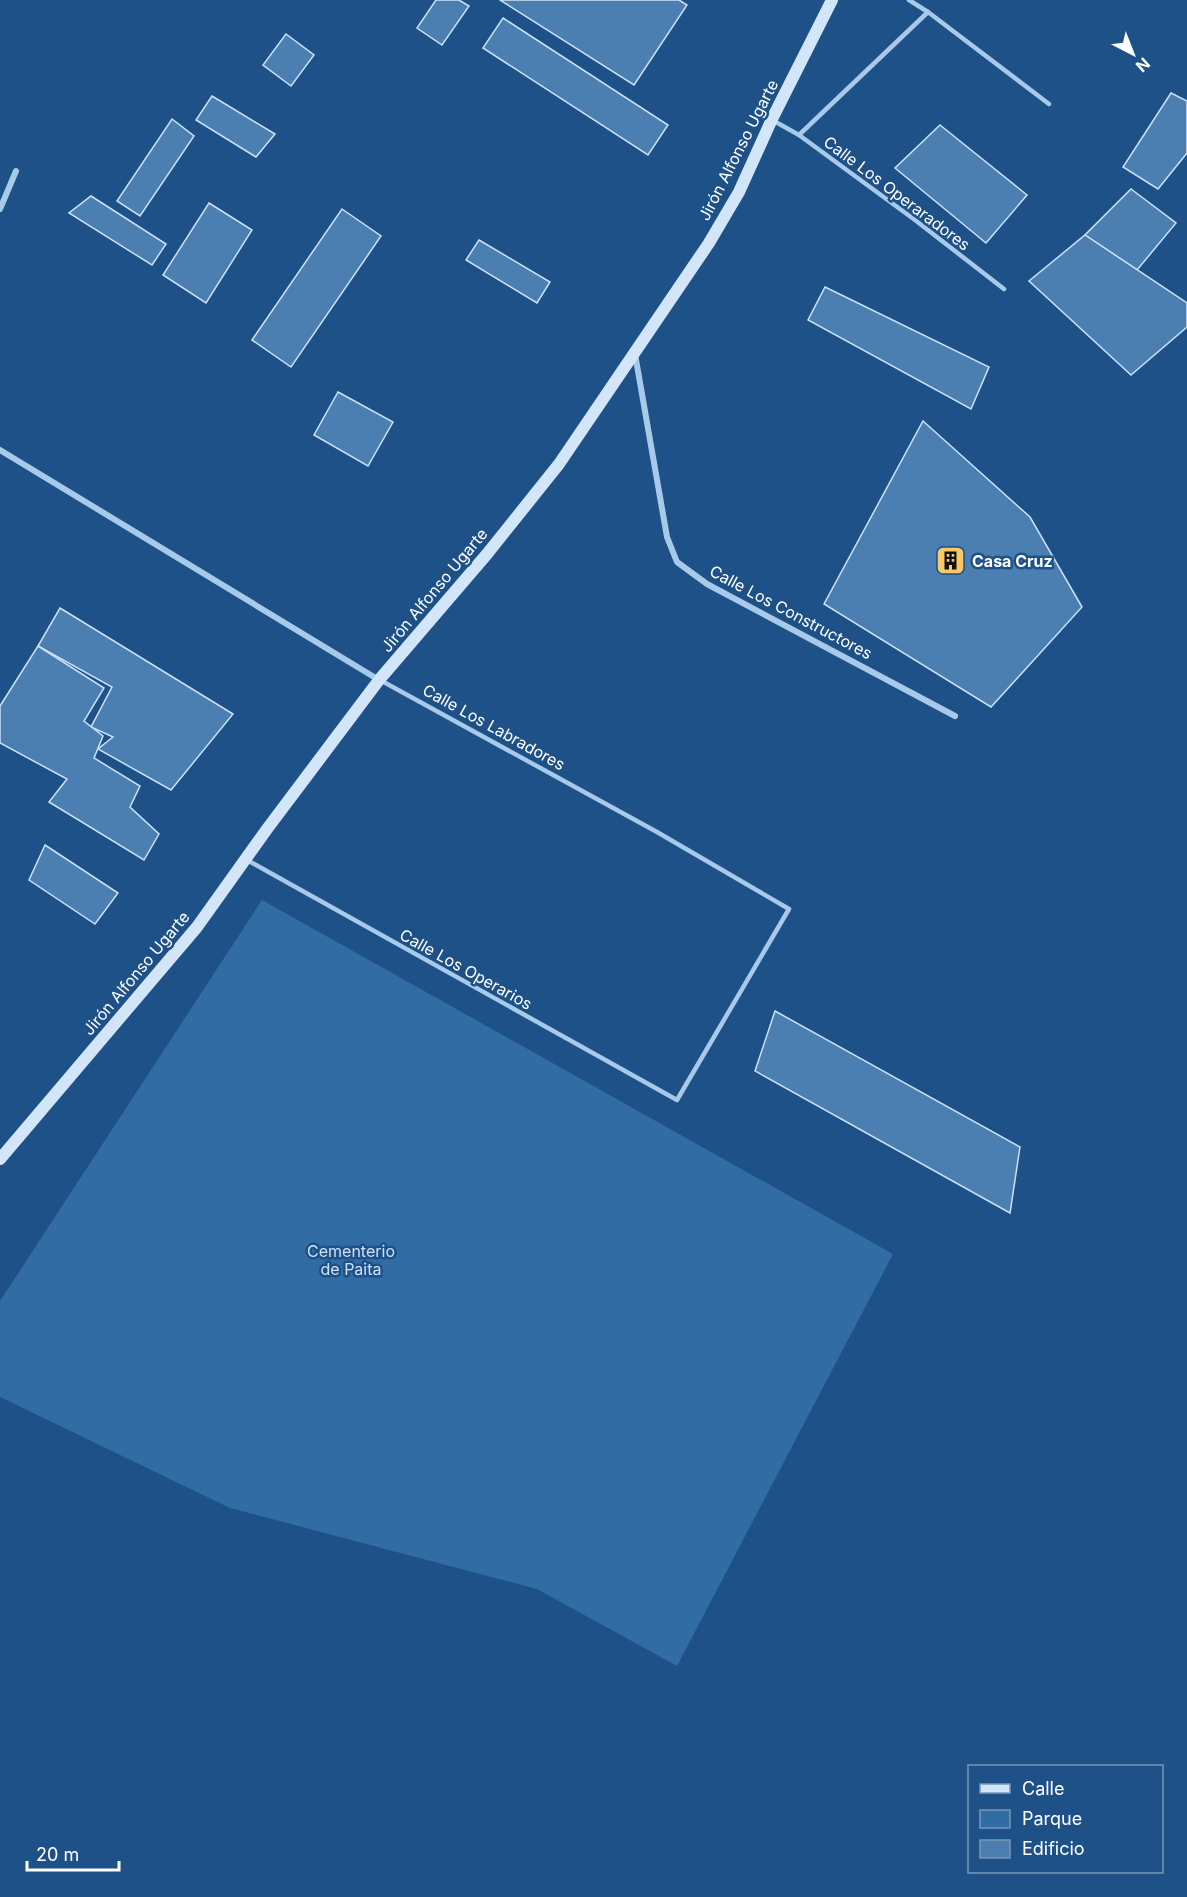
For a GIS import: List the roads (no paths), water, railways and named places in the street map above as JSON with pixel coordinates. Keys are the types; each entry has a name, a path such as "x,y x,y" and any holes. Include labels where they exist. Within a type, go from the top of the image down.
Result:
{"main road":[{"name":"Jirón Alfonso Ugarte","path":"0,1160 197,927 379,680 487,554 558,464 709,243 733,203 832,0"}],"street":[{"path":"0,209 16,171"},
{"name":"Calle Los Constructores","path":"635,353 667,537 678,562 707,584 955,716"},
{"name":"Calle Los Labradores","path":"0,450 379,680"}],"lane":[{"path":"909,0 1049,104"},
{"path":"799,135 928,12"},
{"name":"Calle Los Operaradores","path":"772,119 799,135 1004,289"},
{"name":"Calle Los Labradores","path":"379,680 657,832 789,909 676,1100"},
{"name":"Calle Los Operarios","path":"245,859 676,1100"}],"place":[{"name":"Casa Cruz","path":"951,561"}],"park label":[{"name":"Cementerio de Paita","path":"351,1260"}]}
